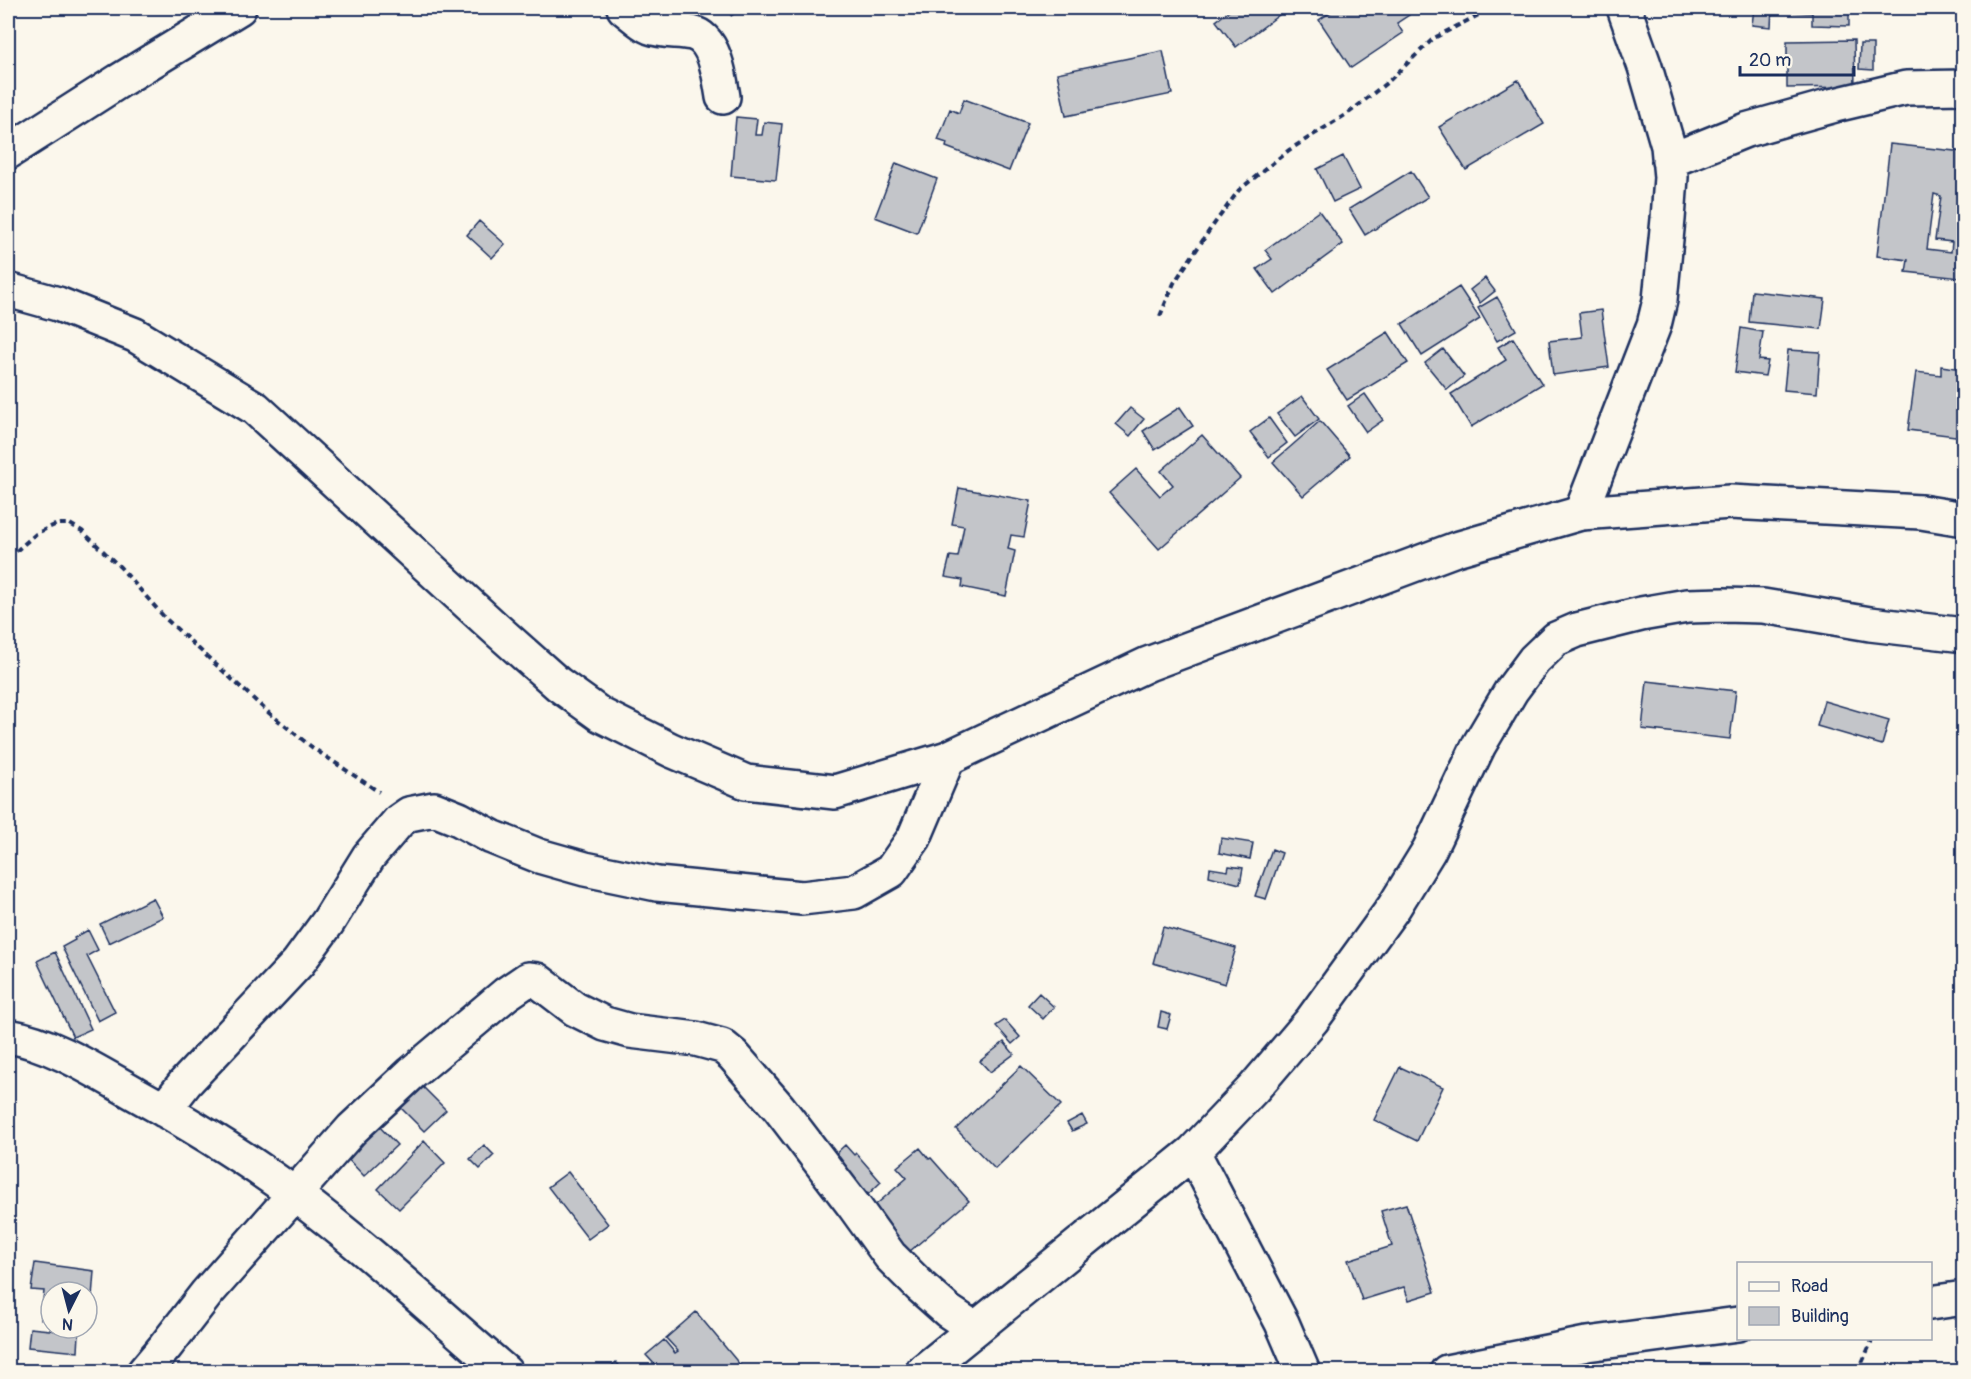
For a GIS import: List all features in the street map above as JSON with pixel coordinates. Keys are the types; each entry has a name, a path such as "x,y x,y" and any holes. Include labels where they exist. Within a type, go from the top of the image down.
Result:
{"street":[{"path":"8,152 239,8"},
{"path":"624,8 650,27 693,33 702,38 715,59 723,97"},
{"path":"1581,513 1654,325 1660,300 1668,219 1671,177 1668,146 1645,67 1624,8"},
{"path":"1669,161 1746,130 1835,105 1906,88 1964,87"},
{"path":"8,290 58,304 135,335 255,408 558,684 601,716 671,750 746,782 835,792 948,758 1148,664 1456,549 1581,513 1730,502 1921,512 1964,519"},
{"path":"922,1371 1193,1152 1254,1088 1312,1020 1394,906 1429,850 1479,745 1511,691 1534,660 1556,639 1577,630 1641,614 1687,606 1724,605 1763,606 1870,624 1964,635"},
{"path":"164,1110 185,1083 298,963 369,856 399,821 409,814 434,809 459,819 492,837 539,856 595,871 657,884 802,898 854,892 891,871 914,838 948,758"},
{"path":"144,1371 207,1293 352,1130 412,1073 521,982 528,979 537,980 575,1009 604,1024 630,1031 696,1039 722,1046 733,1055 779,1108 890,1256 948,1311 975,1329"},
{"path":"8,1036 57,1052 100,1073 234,1152 294,1194 345,1234 505,1371"},
{"path":"1193,1152 1282,1323 1303,1371"},
{"path":"1932,1303 1964,1299"},
{"path":"1447,1371 1587,1344 1737,1324"}],"path":[{"path":"1160,316 1174,283 1239,190 1289,150 1350,112 1390,80 1434,39 1492,8"},
{"path":"8,558 37,533 57,524 70,524 82,531 120,567 166,619 269,713 313,748 409,814"},
{"path":"1858,1371 1873,1340"}],"building":[{"path":"1233,8 1273,8 1279,15 1236,47 1216,21"},
{"path":"1337,8 1404,8 1409,15 1397,23 1403,33 1351,68 1319,20"},
{"path":"1754,8 1772,8 1771,27 1752,25"},
{"path":"1791,8 1849,8 1849,26 1812,25 1812,13 1791,12"},
{"path":"1854,40 1855,87 1787,88 1787,41"},
{"path":"1860,44 1873,44 1873,70 1859,69"},
{"path":"1163,51 1172,94 1066,116 1057,73"},
{"path":"1518,80 1544,124 1466,170 1439,127"},
{"path":"964,99 1028,123 1009,171 946,147 947,143 938,140 950,109 959,113"},
{"path":"736,117 757,119 755,135 762,135 764,122 782,124 776,180 731,176"},
{"path":"1890,144 1964,152 1964,257 1961,278 1906,272 1908,260 1877,256","holes":["1934,194 1941,196 1935,240 1952,242 1951,252 1927,249"]},
{"path":"1343,156 1360,189 1333,202 1317,169"},
{"path":"896,163 937,179 917,233 875,217"},
{"path":"1411,171 1428,197 1365,235 1349,209"},
{"path":"1319,211 1343,244 1275,294 1257,269 1272,259 1265,250"},
{"path":"479,221 505,244 492,258 467,235"},
{"path":"1485,278 1495,291 1480,303 1470,290"},
{"path":"1459,287 1480,319 1422,356 1402,324"},
{"path":"1752,291 1825,299 1821,329 1749,322"},
{"path":"1497,297 1516,330 1497,341 1478,308"},
{"path":"1601,310 1609,367 1553,375 1549,341 1582,337 1579,313"},
{"path":"1741,328 1763,332 1759,360 1768,361 1765,376 1735,372"},
{"path":"1388,332 1408,363 1347,400 1327,370"},
{"path":"1513,338 1542,384 1471,427 1451,394 1506,360 1498,347"},
{"path":"1443,349 1464,376 1447,390 1425,363"},
{"path":"1788,350 1820,352 1817,393 1784,390"},
{"path":"1941,366 1962,369 1958,408 1964,409 1963,437 1908,430 1916,372 1941,375"},
{"path":"1365,394 1383,420 1366,432 1348,406"},
{"path":"1302,396 1319,419 1295,437 1277,414"},
{"path":"1180,407 1193,426 1155,450 1143,431"},
{"path":"1130,408 1144,419 1130,436 1116,424"},
{"path":"1269,418 1287,443 1269,457 1250,432"},
{"path":"1320,421 1350,456 1303,496 1273,462"},
{"path":"1202,435 1240,478 1159,549 1109,493 1136,469 1160,496 1173,485 1161,471"},
{"path":"959,488 1031,501 1024,537 1011,535 1008,549 1015,551 1006,596 962,587 963,580 945,577 950,556 958,557 964,526 952,524"},
{"path":"1647,681 1736,691 1730,739 1642,729"},
{"path":"1824,701 1889,720 1882,745 1817,726"},
{"path":"1221,838 1253,843 1250,859 1219,853"},
{"path":"1272,849 1282,853 1266,899 1255,896"},
{"path":"1229,866 1243,868 1240,884 1209,876 1210,868 1228,871"},
{"path":"153,898 163,917 109,943 100,924"},
{"path":"1163,927 1236,948 1225,984 1153,963"},
{"path":"88,930 98,950 87,956 115,1012 98,1021 62,947"},
{"path":"55,952 91,1029 73,1037 37,961"},
{"path":"1039,993 1054,1007 1043,1019 1028,1005"},
{"path":"1161,1012 1171,1015 1167,1029 1158,1027"},
{"path":"1005,1020 1020,1037 1012,1044 996,1026"},
{"path":"1004,1042 1014,1054 990,1072 980,1061"},
{"path":"1021,1066 1061,1105 995,1169 956,1129"},
{"path":"1400,1067 1443,1087 1417,1141 1374,1120"},
{"path":"416,1080 446,1110 424,1131 394,1101"},
{"path":"1082,1115 1087,1124 1072,1131 1067,1123"},
{"path":"377,1124 397,1145 364,1176 344,1155"},
{"path":"424,1141 445,1163 399,1209 378,1189"},
{"path":"484,1145 494,1155 480,1169 470,1159"},
{"path":"845,1145 854,1155 856,1153 881,1182 861,1201 832,1157"},
{"path":"920,1148 969,1201 903,1257 865,1214 907,1178 897,1167"},
{"path":"568,1172 608,1224 588,1239 548,1187"},
{"path":"1406,1204 1435,1292 1409,1300 1404,1287 1362,1300 1348,1260 1392,1246 1381,1211"},
{"path":"35,1263 94,1271 93,1280 39,1280 39,1291 31,1290"},
{"path":"696,1312 746,1372 652,1372 657,1367 646,1355 664,1340 675,1353 678,1351 666,1338"},
{"path":"30,1328 39,1329 39,1340 79,1340 78,1352 28,1347"},
{"path":"616,1362 625,1372 605,1372"}]}
